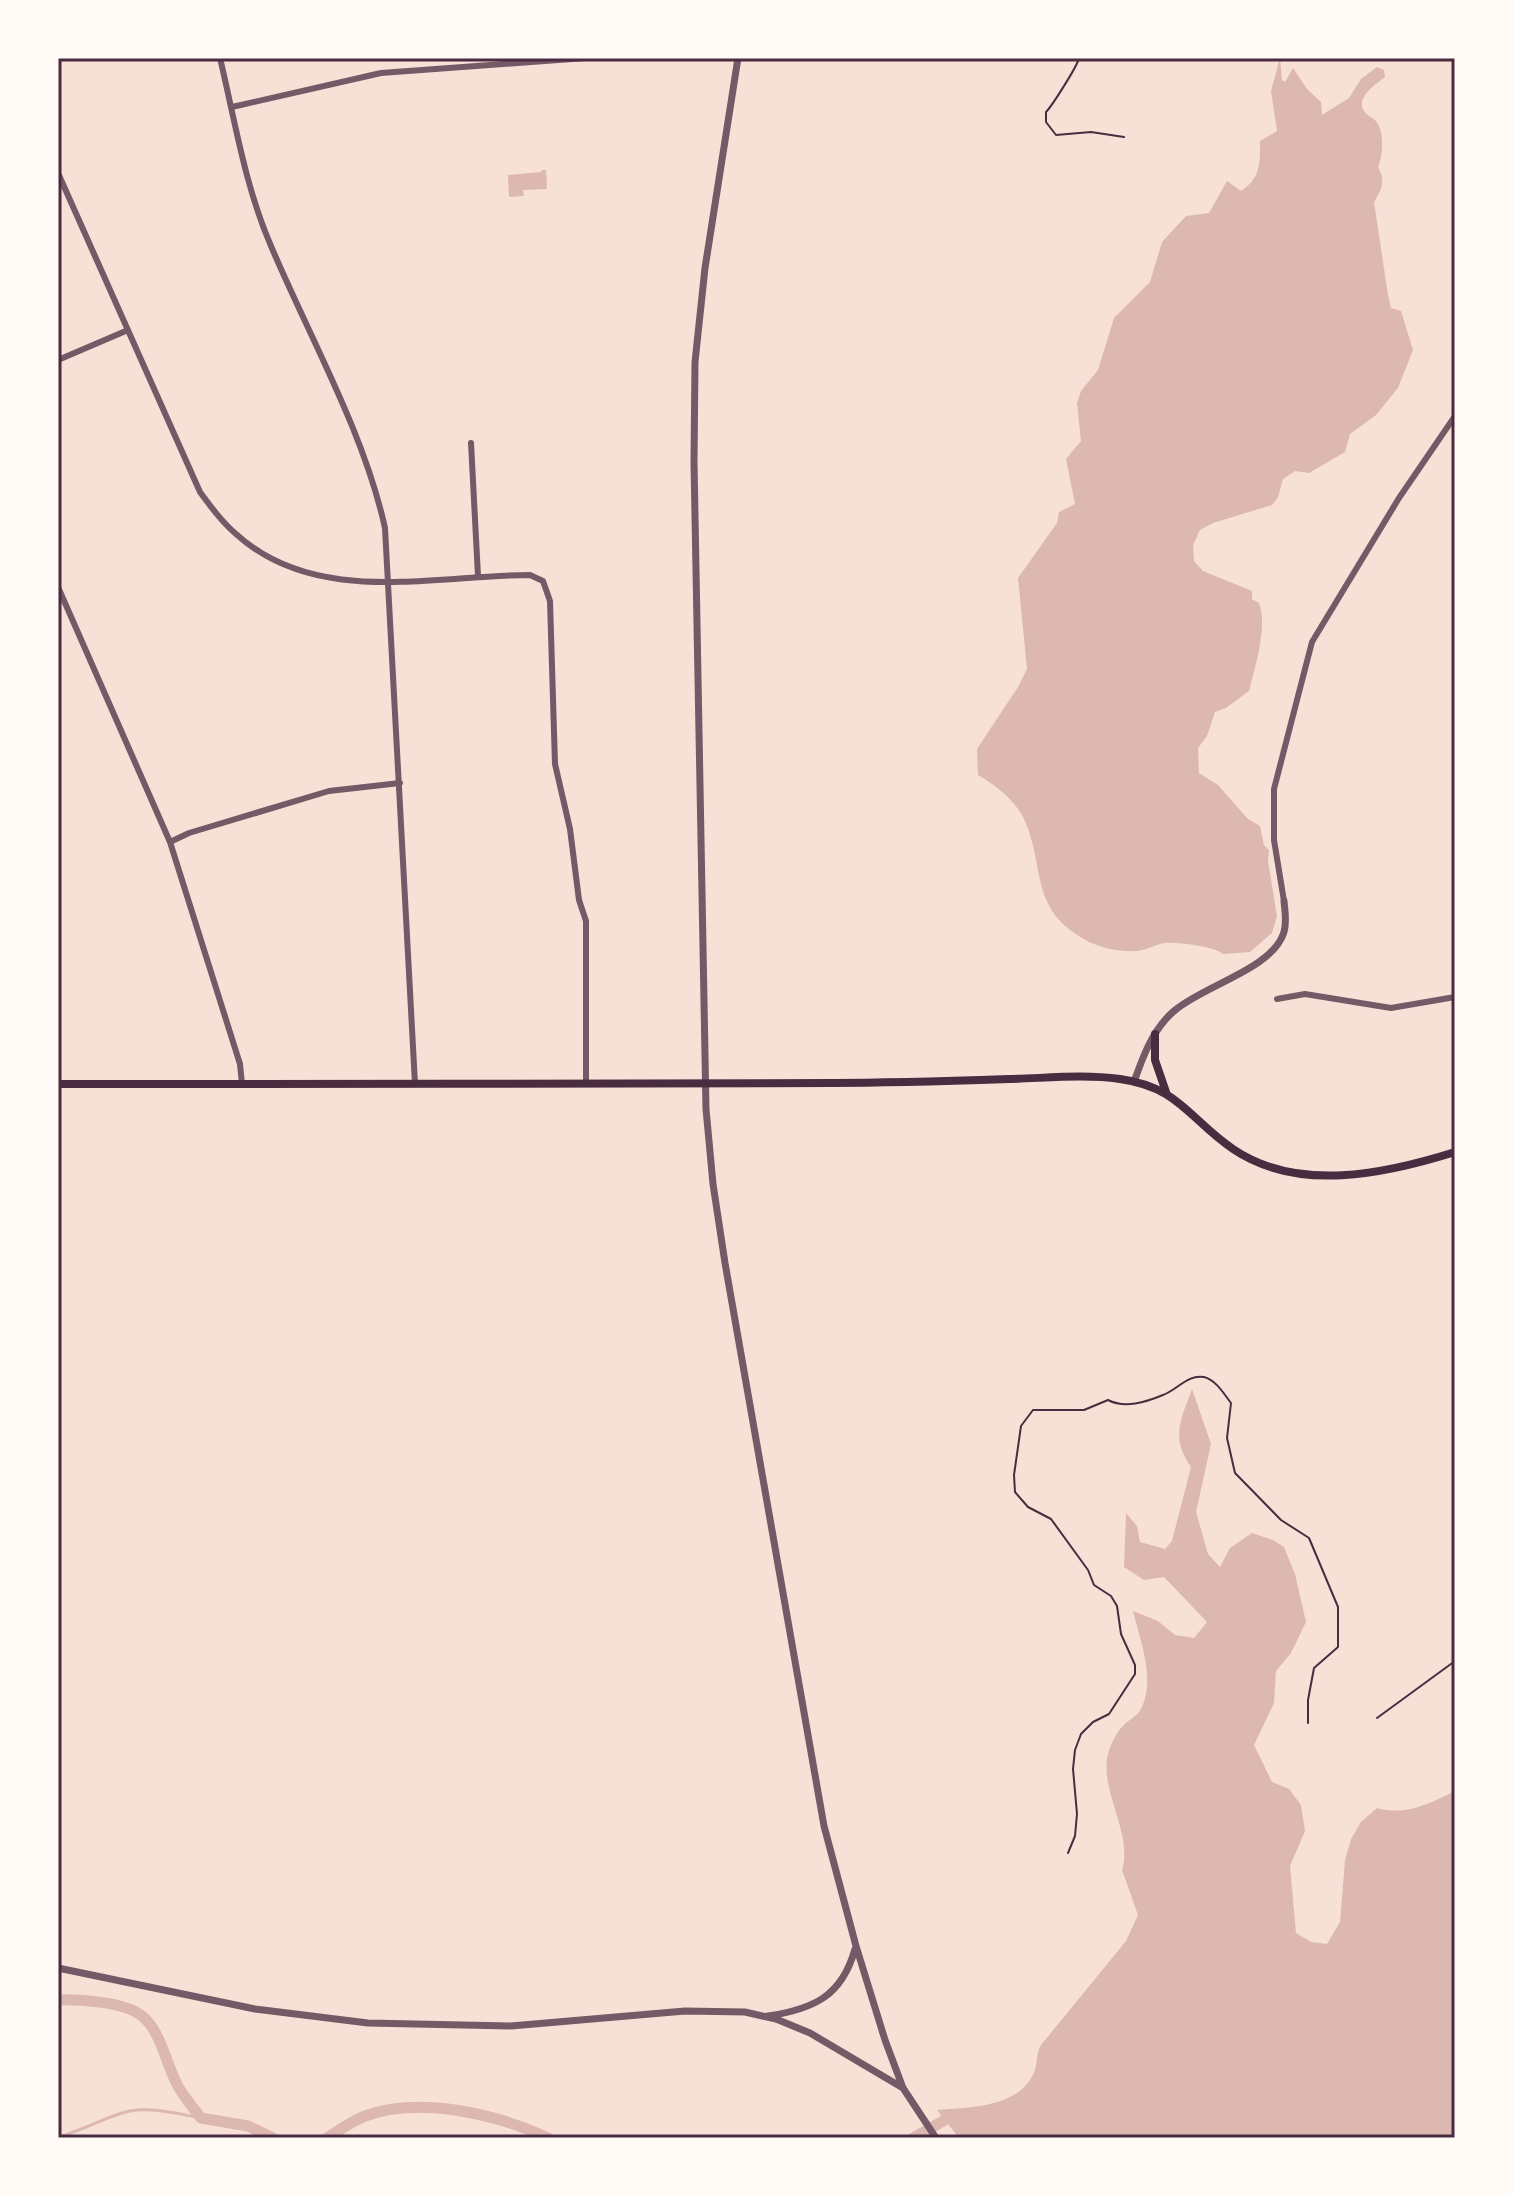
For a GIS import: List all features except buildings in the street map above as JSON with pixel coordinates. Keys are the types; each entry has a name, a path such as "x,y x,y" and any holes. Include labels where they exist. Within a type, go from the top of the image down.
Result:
{"main road":[{"path":"1155,1034 1155,1060 1166,1092"},
{"path":"58,1084 883,1082 1118,1078 1166,1092 1233,1149 1269,1167 1328,1175 1383,1171 1455,1152"}],"street":[{"path":"220,58 253,198 376,488 385,528 415,1084"},
{"path":"232,107 381,73 586,58"},
{"path":"738,58 705,268 695,362 694,477 705,1082 713,1184 824,1826 856,1946 903,2088 936,2138"},
{"path":"58,173 200,492 236,535 268,556 307,573 349,581 530,575 538,578 546,588 550,601 555,764 570,829 579,900 586,921 586,1083"},
{"path":"58,360 128,330"},
{"path":"1134,1082 1155,1034 1165,1020 1195,995 1272,954 1284,931 1284,901 1274,840 1274,789 1312,642 1399,498 1455,416"},
{"path":"471,443 478,576"},
{"path":"58,587 170,842 240,1064 242,1084"},
{"path":"170,842 241,816 329,791 400,783"},
{"path":"1277,999 1305,994 1391,1008 1455,997"},
{"path":"765,2016 799,2010 820,2001 843,1981 856,1946"},
{"path":"58,1968 255,2009 368,2023 511,2026 685,2011 745,2012 810,2033 903,2088"}],"path":[{"path":"1079,58 1078,66 1066,78 1058,99 1046,112 1046,122 1056,135 1091,132 1124,137"},
{"path":"1068,1853 1075,1836 1077,1814 1073,1769 1078,1742 1093,1722 1109,1714 1135,1674 1135,1665 1121,1634 1117,1606 1111,1596 1094,1585 1088,1570 1051,1519 1028,1507 1015,1492 1014,1475 1021,1426 1033,1410 1084,1410 1108,1400 1117,1405 1131,1406 1164,1395 1189,1379 1202,1377 1214,1382 1231,1403 1227,1438 1235,1473 1281,1520 1309,1538 1338,1607 1338,1647 1314,1668 1308,1700 1308,1723"},
{"path":"1377,1718 1455,1661"}],"shaded area":[{"path":"1280,58 1282,80 1285,82 1293,68 1307,89 1321,102 1322,115 1349,98 1361,79 1377,67 1384,70 1385,77 1364,96 1362,106 1377,122 1381,134 1382,151 1378,167 1382,185 1374,202 1388,295 1391,308 1401,311 1413,350 1398,388 1376,415 1350,434 1345,452 1309,473 1295,471 1283,479 1278,497 1272,505 1213,523 1200,530 1193,545 1194,561 1203,571 1252,591 1252,599 1259,603 1261,612 1260,647 1249,691 1215,712 1207,736 1198,748 1199,773 1218,785 1248,819 1260,826 1264,845 1269,850 1277,916 1272,933 1250,952 1223,954 1204,947 1170,943 1139,951 1114,950 1082,938 1054,913 1046,900 1025,821 1005,795 978,775 977,749 1027,669 1018,578 1057,523 1059,512 1075,504 1066,459 1081,441 1077,403 1081,391 1098,370 1114,318 1150,282 1162,242 1186,216 1209,213 1227,181 1241,191 1256,175 1260,141 1277,131 1271,91"},
{"path":"546,170 547,189 523,190 524,196 509,197 508,175"},
{"path":"1192,1389 1211,1444 1196,1512 1208,1554 1220,1567 1230,1548 1252,1533 1284,1547 1295,1574 1306,1622 1291,1653 1276,1671 1274,1703 1254,1745 1272,1782 1289,1789 1301,1805 1305,1831 1290,1866 1296,1933 1311,1942 1327,1944 1340,1922 1345,1860 1351,1839 1361,1822 1377,1808 1407,1810 1455,1791 1455,2138 959,2138 937,2110 991,2104 1004,2100 1025,2086 1035,2072 1041,2045 1126,1941 1138,1915 1122,1870 1124,1843 1107,1772 1108,1755 1115,1737 1140,1711 1147,1685 1145,1660 1133,1611 1158,1621 1175,1635 1194,1638 1207,1622 1164,1577 1144,1580 1124,1567 1126,1513 1137,1526 1140,1542 1165,1549 1172,1541 1191,1467 1179,1437 1181,1419"}],"waterway":[{"path":"58,2000 125,2007 142,2016 159,2040 179,2088 201,2118 248,2126 273,2138"},
{"path":"327,2138 365,2116 410,2108 458,2110 482,2115 548,2138"},
{"path":"58,2137 130,2111 157,2110 201,2118"},
{"path":"913,2138 945,2120"}]}
